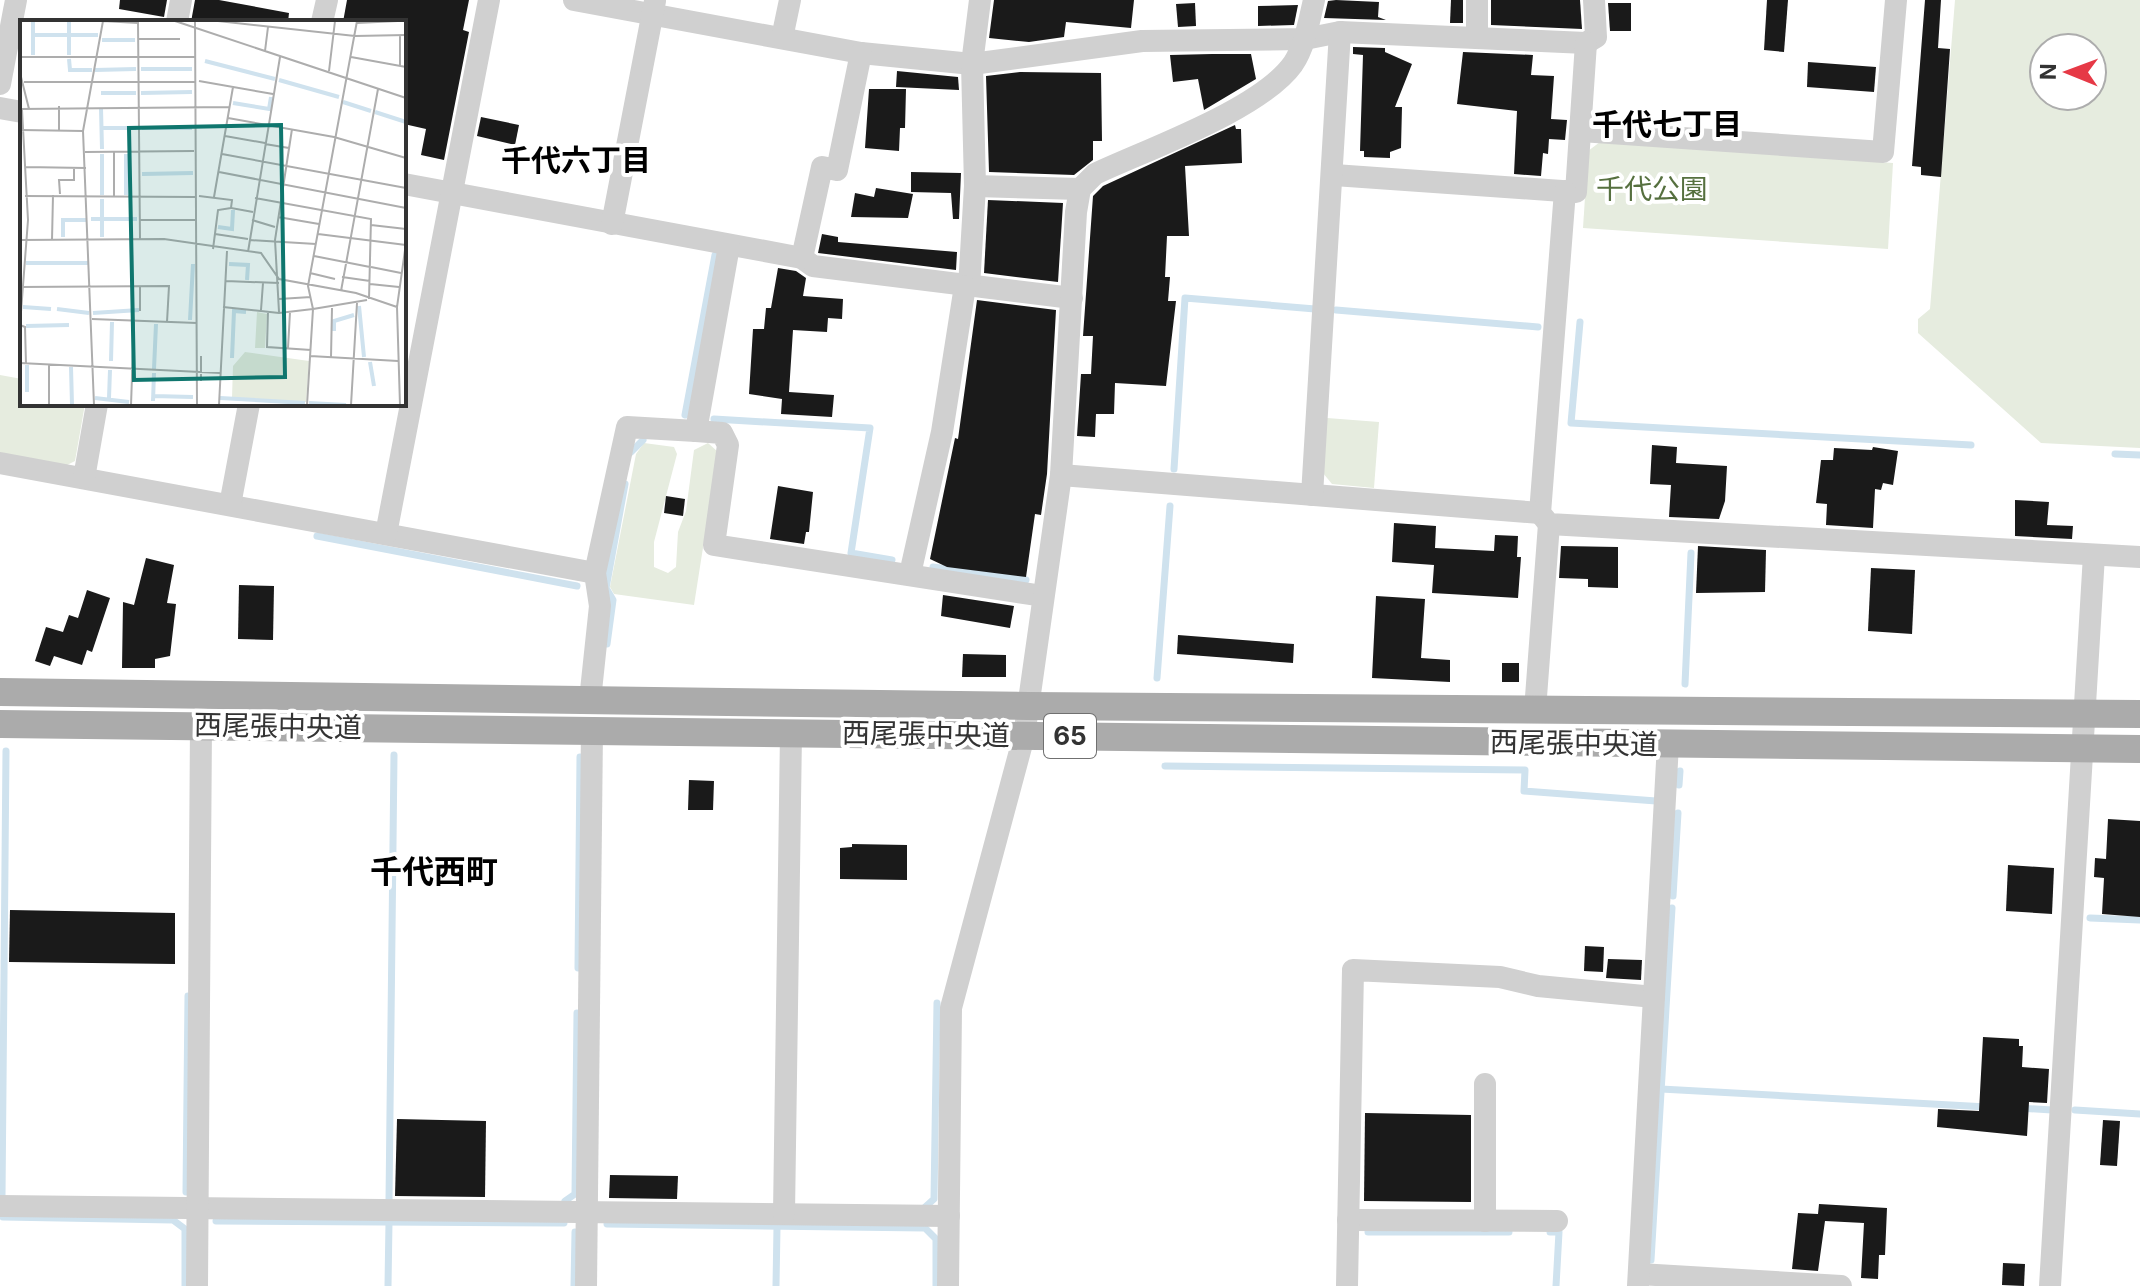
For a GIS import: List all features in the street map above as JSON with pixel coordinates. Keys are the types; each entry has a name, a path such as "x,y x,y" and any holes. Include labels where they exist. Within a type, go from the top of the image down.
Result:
{"main road":[{"name":"西尾張中央道","path":"0,692 1028,706 2140,714"},
{"name":"西尾張中央道","path":"0,724 2140,749"}],"street":[{"path":"0,84 16,0"},
{"path":"177,20 181,0"},
{"path":"322,20 327,0"},
{"path":"386,534 489,0"},
{"path":"574,0 654,7 782,38 861,53 972,64 1142,41 1305,39 1340,32 1586,43 1596,37 1594,0"},
{"path":"782,38 790,0"},
{"path":"910,574 942,432 967,287 975,186 972,64 980,0"},
{"path":"948,1286 951,1008 1024,736 1061,475 1080,189 1095,174 1268,90 1293,64 1305,39 1314,0"},
{"path":"1477,0 1477,38"},
{"path":"1581,131 1883,152 1896,0"},
{"path":"612,224 654,7"},
{"path":"1312,495 1334,175 1340,32"},
{"path":"1334,175 1576,192 1586,43"},
{"path":"802,258 822,167 837,170 861,53"},
{"path":"0,108 20,112"},
{"path":"406,184 802,258 813,266 1072,298"},
{"path":"975,186 1080,189"},
{"path":"1535,710 1565,191"},
{"path":"696,431 729,246"},
{"path":"84,478 97,406"},
{"path":"230,505 249,406"},
{"path":"590,700 600,606 595,573 627,427 722,433 728,445 714,545 1043,596"},
{"path":"0,463 595,573"},
{"path":"1061,475 1544,518 2140,557"},
{"path":"2050,1286 2094,555"},
{"path":"197,1286 201,725"},
{"path":"586,1286 592,730"},
{"path":"784,1214 791,733"},
{"path":"1668,744 1638,1280 1841,1286"},
{"path":"1347,1286 1353,970 1500,977 1538,986 1654,997"},
{"path":"1485,1084 1485,1221"},
{"path":"0,1206 949,1216"},
{"path":"1348,1220 1557,1221"}],"green space":[{"path":"1955,0 2140,0 2140,448 2041,443 1918,333 1918,319 1930,309"},
{"name":"千代公園","path":"1600,142 1893,163 1888,249 1583,228 1588,151"},
{"path":"0,375 20,379 20,406 85,406 75,461 63,467 0,454"},
{"path":"1327,418 1379,422 1374,488 1332,484 1323,473"},
{"path":"644,443 674,447 677,454 654,542 654,567 668,573 676,567 678,532 686,511 694,450 708,443 718,452 694,605 614,594 610,587 636,454"}],"building":[{"path":"120,0 167,0 164,17 119,9"},
{"path":"195,0 219,0 289,13 288,20 191,20"},
{"path":"347,0 469,0 463,30 469,32 444,160 421,155 426,129 406,124 406,20 343,20"},
{"path":"994,0 1134,0 1131,28 1066,22 1064,37 1029,42 989,38"},
{"path":"1451,0 1463,0 1463,23 1450,23"},
{"path":"1491,0 1580,0 1582,29 1491,25"},
{"path":"1767,0 1788,0 1784,52 1764,50"},
{"path":"1925,0 1941,0 1938,48 1950,49 1941,177 1921,175 1921,167 1912,166"},
{"path":"1328,1 1379,2 1378,17 1386,20 1324,18"},
{"path":"1195,3 1196,26 1178,27 1176,4"},
{"path":"1608,3 1631,3 1631,31 1610,31"},
{"path":"1298,5 1294,25 1258,26 1258,6"},
{"path":"1353,47 1385,48 1385,52 1412,64 1395,107 1402,107 1401,148 1390,152 1390,158 1364,157 1364,151 1360,151 1363,55 1353,54"},
{"path":"1463,52 1533,55 1531,75 1554,76 1551,119 1567,120 1565,140 1549,139 1548,154 1543,153 1541,176 1514,174 1517,111 1457,104"},
{"path":"1251,54 1256,79 1204,110 1198,79 1173,82 1170,55"},
{"path":"1808,62 1876,67 1874,92 1807,87"},
{"path":"897,71 958,77 959,90 896,87"},
{"path":"1020,72 1101,73 1102,141 1093,141 1093,160 1074,175 989,172 986,76"},
{"path":"869,89 906,89 905,128 900,128 899,151 865,148"},
{"path":"481,117 519,125 515,145 477,136"},
{"path":"1235,125 1236,129 1241,129 1242,163 1185,166 1189,236 1167,236 1165,277 1170,277 1168,301 1176,301 1166,386 1115,383 1114,414 1096,414 1095,437 1077,436 1081,374 1091,374 1093,336 1083,336 1093,196 1103,186"},
{"path":"911,172 961,173 959,219 953,219 951,193 911,192"},
{"path":"876,188 913,194 908,218 851,217 855,193 874,197"},
{"path":"988,200 1063,203 1058,282 984,273"},
{"path":"822,234 838,237 838,242 957,252 956,270 818,253"},
{"path":"778,268 796,271 806,278 803,296 843,299 842,319 828,318 827,332 793,330 789,392 834,395 832,417 781,414 782,399 749,394 753,329 764,329 766,308 771,308"},
{"path":"977,300 1056,310 1047,474 1041,515 1035,514 1026,577 947,567 930,559 955,438 958,439"},
{"path":"1652,445 1677,447 1676,463 1727,466 1725,501 1719,519 1669,517 1671,485 1650,484"},
{"path":"1873,447 1898,451 1893,485 1883,483 1881,490 1875,489 1873,528 1826,525 1827,504 1816,503 1821,460 1833,460 1834,448 1872,450"},
{"path":"778,486 813,492 809,532 806,532 804,544 770,539"},
{"path":"666,496 685,499 683,516 664,513"},
{"path":"2015,500 2049,502 2047,525 2073,526 2072,539 2015,536"},
{"path":"1394,523 1436,526 1435,548 1494,551 1495,535 1518,536 1517,557 1521,557 1518,598 1432,593 1434,565 1392,562"},
{"path":"1561,546 1618,547 1618,588 1588,587 1588,579 1559,578"},
{"path":"1698,546 1766,550 1765,592 1696,593"},
{"path":"146,558 174,565 167,603 176,604 170,656 155,659 155,668 122,668 123,602 134,605"},
{"path":"1871,568 1915,570 1912,634 1868,631"},
{"path":"239,585 274,586 273,640 238,639"},
{"path":"87,590 110,598 92,652 87,650 82,665 54,656 50,666 35,661 46,627 63,632 69,615 78,618"},
{"path":"943,595 1014,606 1010,628 941,616"},
{"path":"1376,596 1425,599 1421,658 1450,660 1450,682 1372,678"},
{"path":"1178,635 1294,644 1293,663 1177,654"},
{"path":"963,654 1006,655 1006,677 962,677"},
{"path":"1502,663 1519,663 1519,682 1502,682"},
{"path":"689,780 714,781 713,810 688,810"},
{"path":"2108,819 2140,821 2140,917 2102,914 2104,878 2094,877 2095,858 2106,859"},
{"path":"852,844 907,845 907,880 840,879 840,848 852,847"},
{"path":"2008,865 2054,868 2052,914 2006,911"},
{"path":"10,910 175,913 175,964 9,962"},
{"path":"1585,946 1604,947 1603,972 1584,971"},
{"path":"1608,959 1642,960 1641,980 1606,978"},
{"path":"1983,1037 2019,1039 2019,1046 2023,1046 2022,1067 2049,1069 2047,1103 2029,1102 2027,1136 1937,1127 1938,1109 1979,1111"},
{"path":"1365,1113 1471,1115 1471,1202 1364,1201"},
{"path":"397,1119 486,1121 485,1197 395,1196"},
{"path":"2103,1120 2120,1121 2117,1166 2100,1165"},
{"path":"610,1175 678,1176 677,1199 609,1198"},
{"path":"1819,1204 1887,1208 1885,1255 1879,1255 1878,1279 1861,1278 1864,1223 1825,1221 1818,1271 1792,1269 1798,1213 1818,1214"},
{"path":"2003,1263 2025,1264 2024,1286 2002,1285"}],"waterway":[{"path":"685,415 715,255"},
{"path":"1174,469 1185,298 1315,309"},
{"path":"1336,310 1538,327"},
{"path":"1580,322 1571,423 1971,445"},
{"path":"714,419 870,428 851,553 892,560"},
{"path":"631,452 643,440"},
{"path":"2115,454 2140,455"},
{"path":"607,644 613,600 606,588 625,484"},
{"path":"1157,678 1170,506"},
{"path":"317,536 577,586"},
{"path":"1685,684 1691,553"},
{"path":"933,567 1026,580"},
{"path":"2,1198 6,751"},
{"path":"389,1201 394,755"},
{"path":"578,968 580,757"},
{"path":"1165,766 1525,770 1524,791 1656,801"},
{"path":"1679,785 1680,771"},
{"path":"1673,896 1678,813"},
{"path":"1651,1260 1672,908"},
{"path":"2090,918 2140,920"},
{"path":"186,1192 188,996"},
{"path":"924,1208 934,1199 937,1003"},
{"path":"565,1201 575,1194 577,1013"},
{"path":"1661,1089 1987,1107"},
{"path":"2019,1108 2052,1110"},
{"path":"2075,1110 2140,1114"},
{"path":"3,1217 173,1220 185,1229 185,1286"},
{"path":"216,1221 564,1223"},
{"path":"388,1286 389,1222"},
{"path":"607,1224 925,1228 936,1239 936,1286"},
{"path":"776,1286 777,1227"},
{"path":"574,1286 575,1232"},
{"path":"1368,1232 1509,1232"},
{"path":"1550,1232 1559,1232 1556,1286"}],"district":[{"name":"千代七丁目","path":"1667,125"},
{"name":"千代六丁目","path":"576,161"},
{"name":"千代西町","path":"434,872"}]}
